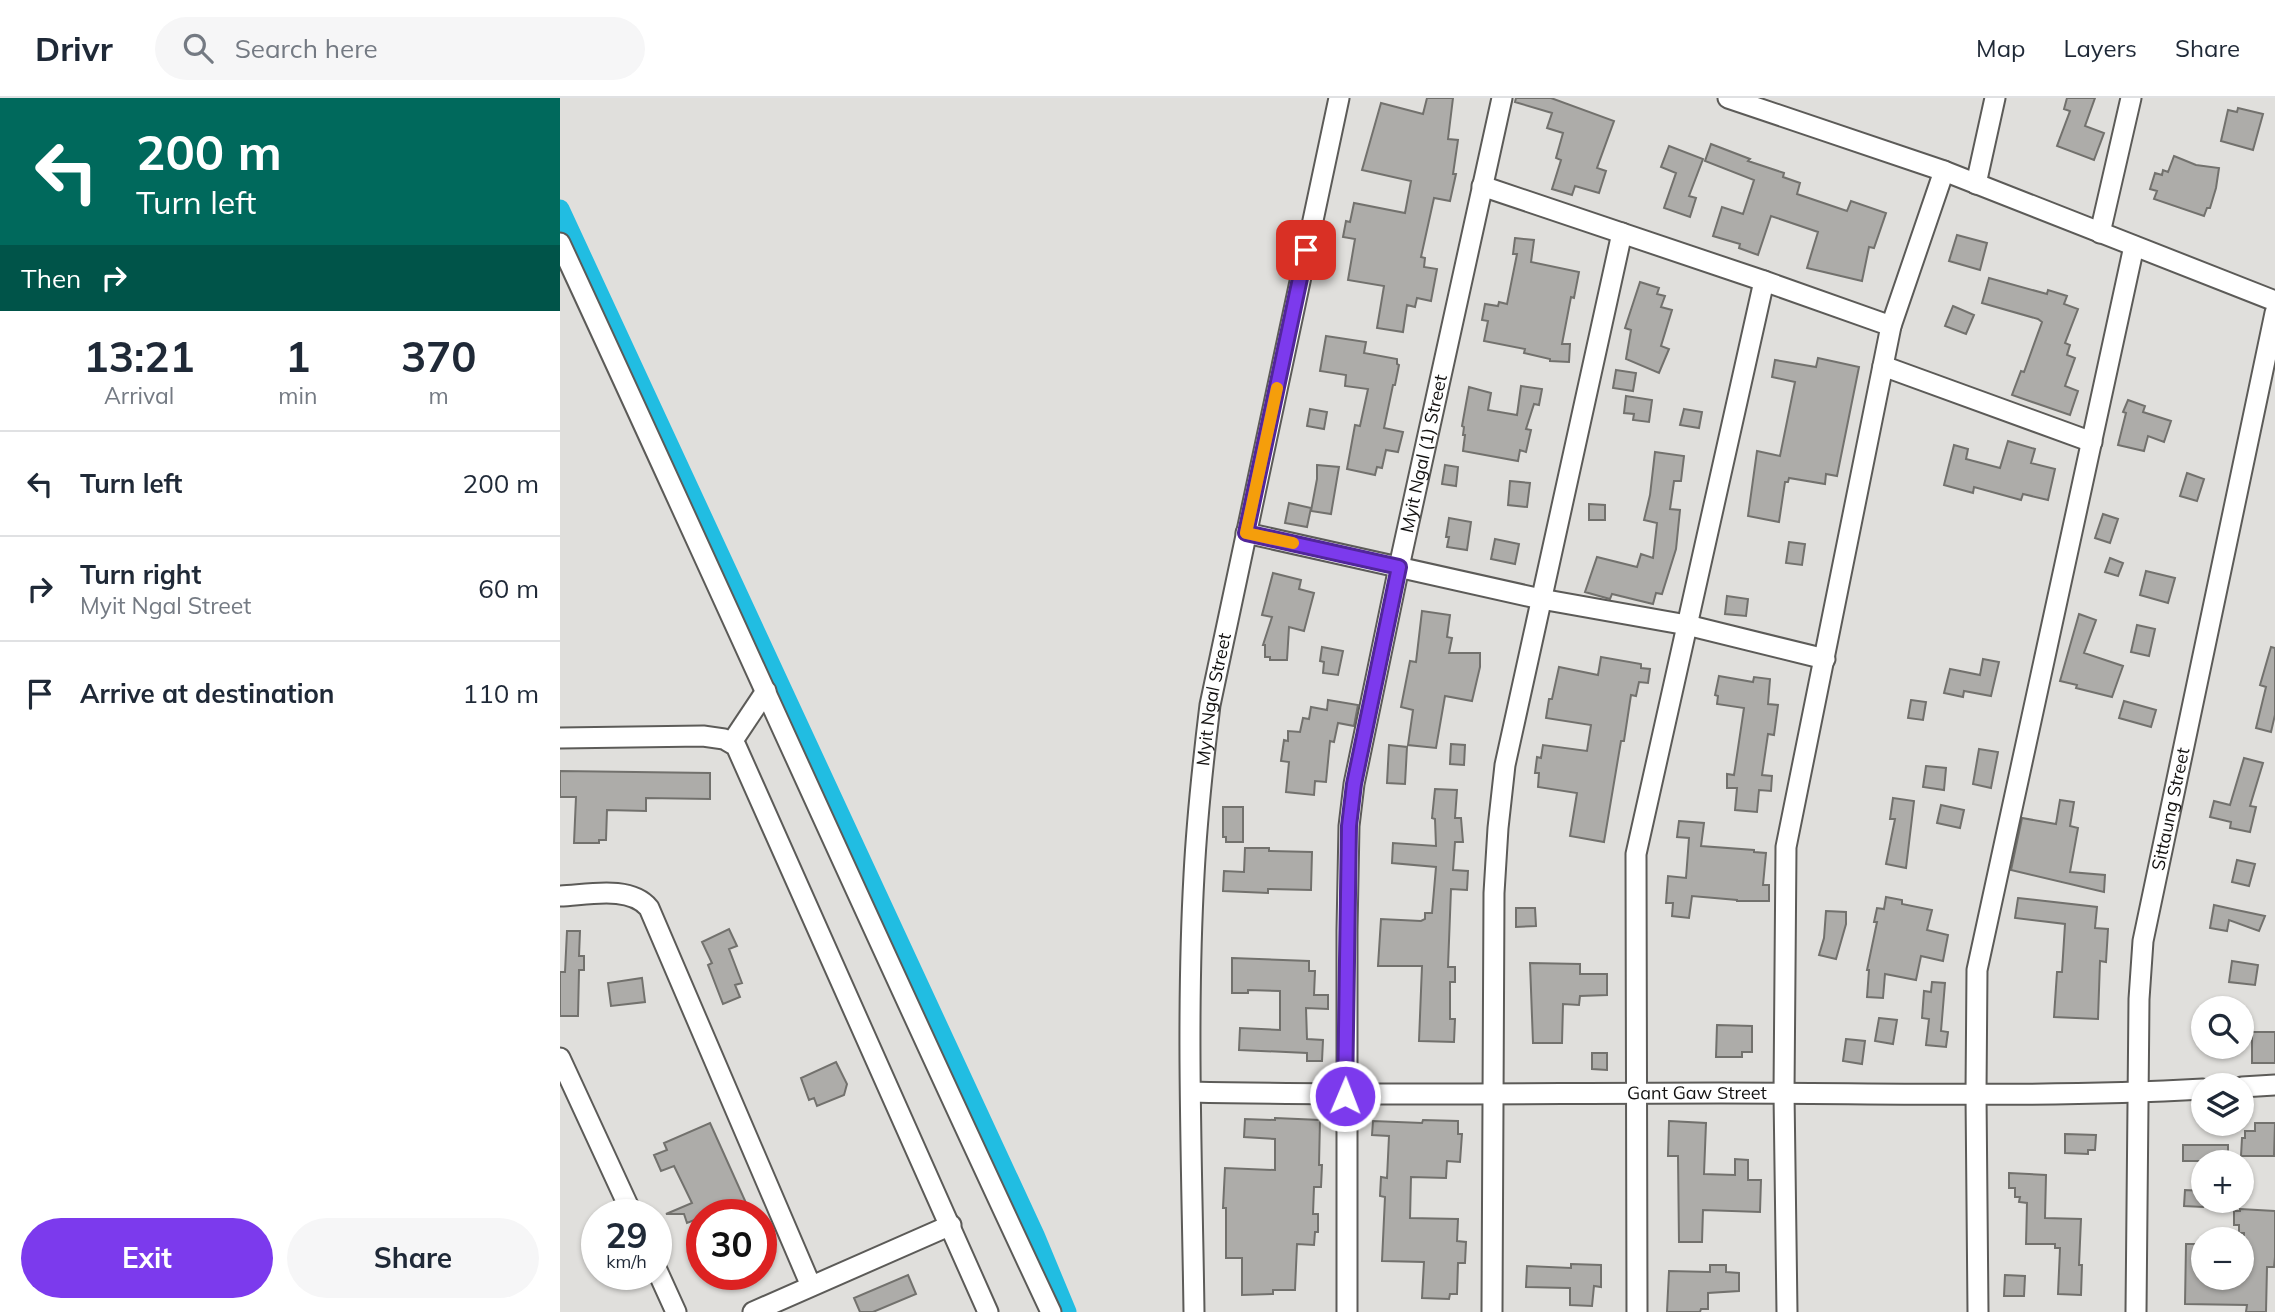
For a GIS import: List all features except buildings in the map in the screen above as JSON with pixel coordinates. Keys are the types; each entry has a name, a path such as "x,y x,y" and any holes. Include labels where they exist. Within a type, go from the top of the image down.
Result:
{"street":[{"name":"Myit Ngal Street","path":"1194,1312 1191,1092 1194,877 1198,807 1210,705 1339,98"},
{"name":"Myit Ngal (1) Street","path":"1348,1312 1345,1096 1349,826 1354,784 1502,98"},
{"path":"1728,98 1944,171 2275,301"},
{"path":"1976,184 1995,98"},
{"path":"2100,233 2131,98"},
{"path":"1787,1312 1784,1093 1786,847 1891,326 1944,171"},
{"path":"1482,186 1891,326"},
{"path":"1492,1312 1494,893 1505,765 1622,233"},
{"path":"560,243 957,1113 1051,1312"},
{"path":"1978,1312 1977,970 2134,246"},
{"path":"1637,1312 1636,854 1764,281"},
{"name":"Sittaung Street","path":"2136,1312 2139,999 2143,940 2275,313"},
{"path":"1883,366 2092,442"},
{"path":"1246,533 1541,599 1687,625 1825,659"},
{"path":"732,742 765,691"},
{"path":"560,738 717,737 732,742 740,752 988,1312"},
{"path":"560,896 624,894 639,898 649,908 811,1286"},
{"path":"560,1058 625,1199"},
{"path":"2254,1086 2275,1085"},
{"name":"Gant Gaw Street","path":"1191,1092 1492,1096 1636,1093 2138,1093 2191,1090"},
{"path":"753,1312 951,1226"},
{"path":"666,1290 676,1312"}],"waterway":[{"path":"560,209 1035,1235 1067,1312"}],"slow traffic":[{"path":"1277,388 1246,533 1293,543"}],"route":[{"path":"1306,250 1246,533 1399,567 1354,784 1349,826 1345,1096"}]}
